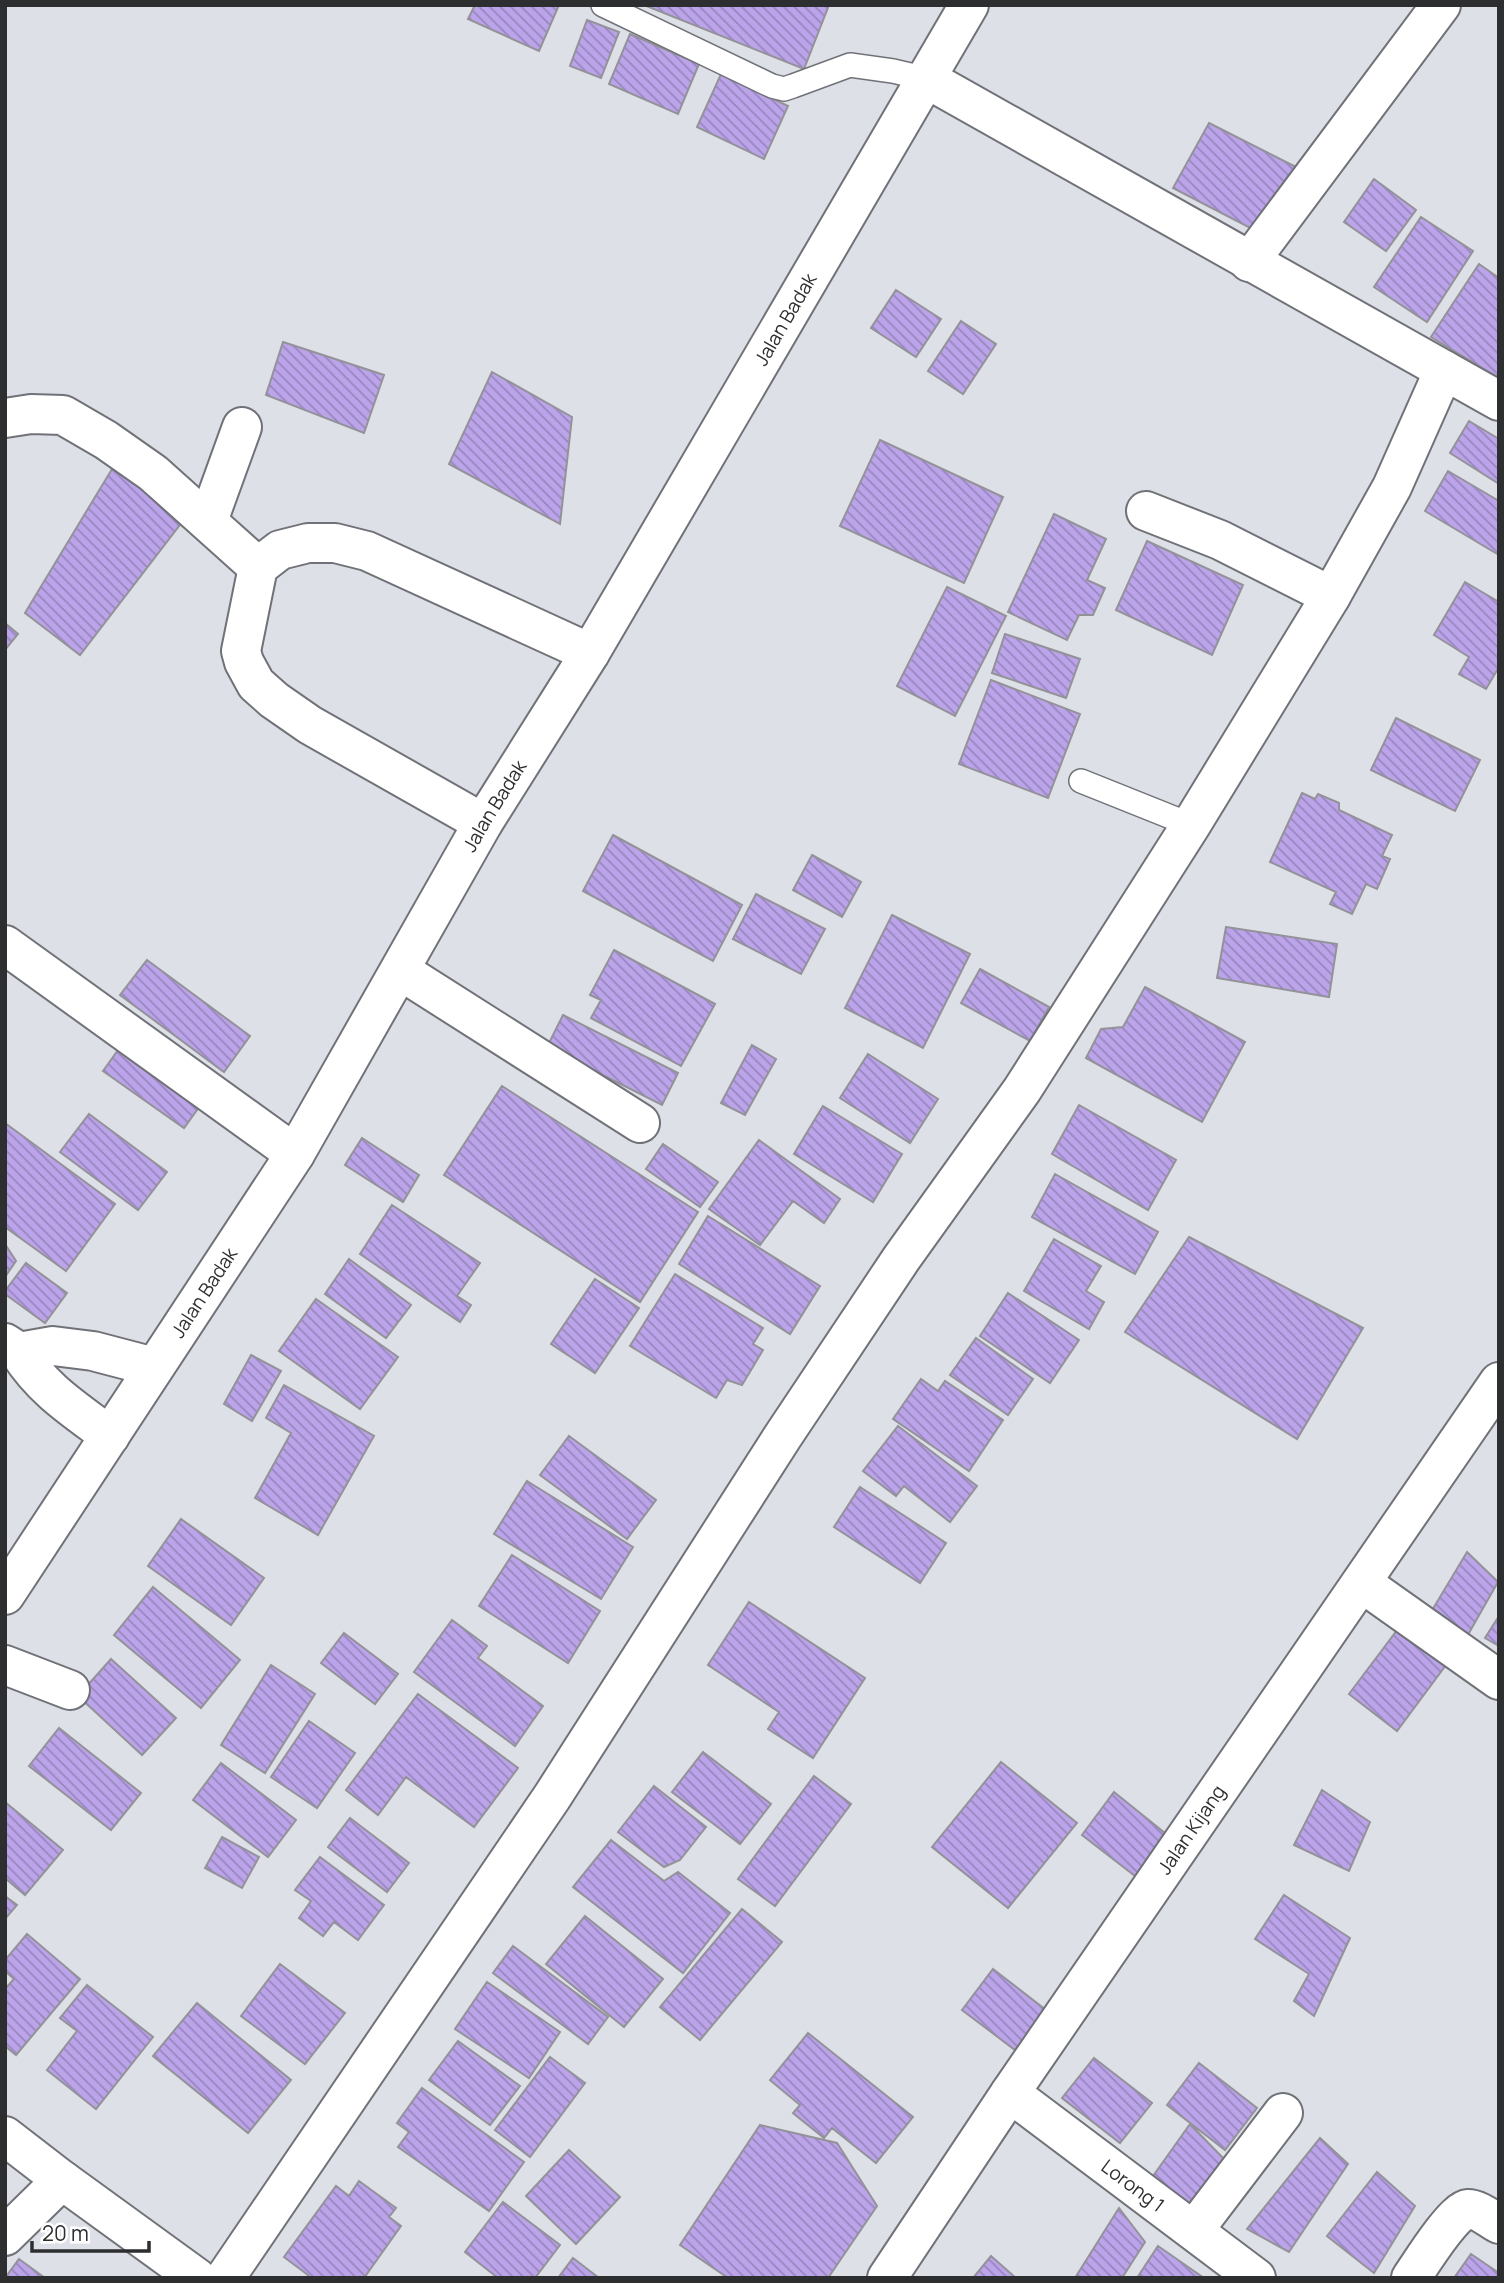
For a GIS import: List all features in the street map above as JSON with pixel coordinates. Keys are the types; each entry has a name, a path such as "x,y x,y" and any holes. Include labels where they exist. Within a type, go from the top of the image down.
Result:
{"street":[{"name":"Jalan Badak","path":"5,1595 295,1154 484,823 590,653 969,5"},
{"path":"1249,262 1441,5"},
{"path":"927,79 1499,401"},
{"path":"225,2278 552,1797 783,1436 901,1259 1022,1090 1191,825 1331,596 1392,486 1444,370"},
{"path":"5,418 32,414 63,415 106,440 153,473 258,567"},
{"path":"208,521 242,427"},
{"path":"1146,511 1220,540 1331,596"},
{"path":"484,823 310,725 274,701 256,684 241,650 258,567 280,550 308,543 335,542 367,551 590,653"},
{"path":"5,945 295,1154"},
{"path":"401,971 640,1123"},
{"path":"12,1348 53,1346 93,1351 154,1367"},
{"path":"12,1348 45,1387 110,1436"},
{"name":"Jalan Kijang","path":"887,2278 1010,2093 1499,1382"},
{"path":"1362,1583 1499,1680"},
{"path":"5,1665 70,1690"},
{"name":"Lorong 1","path":"1010,2093 1256,2278"},
{"path":"1194,2230 1283,2113"},
{"path":"5,2136 197,2278"},
{"path":"5,2236 62,2180"},
{"path":"1411,2278 1449,2224 1461,2212 1469,2209 1499,2224"}],"lane":[{"path":"603,5 772,86 784,89 850,65 927,79"},
{"path":"1081,781 1191,825"}],"building":[{"path":"475,5 559,5 539,51 468,19"},
{"path":"644,5 829,5 804,69"},
{"path":"587,20 619,32 601,78 570,66"},
{"path":"630,34 699,64 678,114 609,84"},
{"path":"721,74 788,106 764,159 697,127"},
{"path":"1209,123 1296,167 1260,233 1173,188"},
{"path":"1374,179 1416,210 1386,251 1344,222"},
{"path":"1421,217 1473,251 1427,322 1374,287"},
{"path":"1479,264 1499,278 1499,378 1431,337"},
{"path":"896,290 941,319 916,357 871,328"},
{"path":"961,321 996,344 963,394 928,371"},
{"path":"283,342 384,375 364,433 266,395"},
{"path":"492,372 572,417 560,524 449,464"},
{"path":"1469,421 1499,439 1499,484 1450,453"},
{"path":"880,440 1003,497 964,583 840,526"},
{"path":"112,469 189,513 80,655 25,613"},
{"path":"1448,471 1499,501 1499,555 1425,511"},
{"path":"1054,514 1106,539 1087,580 1105,588 1093,615 1079,615 1067,640 1008,612"},
{"path":"1147,541 1243,585 1212,655 1116,610"},
{"path":"1465,582 1499,602 1499,667 1486,689 1459,674 1469,657 1434,635"},
{"path":"947,587 1006,616 955,716 897,686"},
{"path":"5,623 18,634 5,650"},
{"path":"1005,634 1080,659 1066,698 992,673"},
{"path":"991,680 1080,714 1048,798 959,764"},
{"path":"1396,718 1480,760 1455,811 1371,770"},
{"path":"1302,793 1315,799 1318,794 1339,803 1339,810 1392,835 1382,856 1390,859 1377,889 1366,884 1352,914 1330,904 1336,892 1270,862"},
{"path":"613,835 742,905 713,961 583,891"},
{"path":"812,855 861,882 842,917 793,890"},
{"path":"756,894 825,929 801,974 733,939"},
{"path":"892,915 970,954 923,1048 845,1008"},
{"path":"1226,927 1337,944 1329,997 1217,978"},
{"path":"614,950 715,1004 681,1066 591,1018 601,1000 590,995"},
{"path":"147,960 250,1036 224,1072 120,995"},
{"path":"980,969 1049,1007 1030,1041 961,1003"},
{"path":"1145,987 1245,1042 1202,1122 1086,1058 1101,1029 1123,1027"},
{"path":"563,1015 678,1073 662,1105 547,1047"},
{"path":"126,1039 207,1096 184,1128 103,1071"},
{"path":"752,1045 776,1059 745,1115 721,1103"},
{"path":"868,1054 938,1099 910,1143 840,1098"},
{"path":"502,1086 698,1212 640,1302 444,1175"},
{"path":"1079,1105 1176,1160 1148,1210 1052,1154"},
{"path":"823,1106 902,1154 873,1202 794,1154"},
{"path":"89,1114 167,1172 138,1210 60,1152"},
{"path":"5,1123 115,1204 66,1271 5,1227"},
{"path":"362,1138 419,1175 403,1202 345,1165"},
{"path":"759,1140 840,1199 824,1223 793,1201 760,1245 709,1209"},
{"path":"663,1144 718,1182 700,1207 646,1169"},
{"path":"1055,1174 1158,1232 1135,1274 1032,1217"},
{"path":"392,1205 480,1263 457,1296 471,1305 460,1322 360,1254"},
{"path":"708,1216 820,1286 790,1334 679,1264"},
{"path":"1189,1237 1363,1328 1297,1439 1125,1332"},
{"path":"1054,1239 1101,1266 1086,1291 1104,1302 1089,1329 1024,1291"},
{"path":"5,1244 16,1261 5,1277"},
{"path":"349,1259 411,1305 386,1338 325,1294"},
{"path":"26,1263 67,1293 45,1323 5,1294"},
{"path":"675,1274 763,1328 753,1344 763,1350 742,1385 727,1380 716,1398 630,1346"},
{"path":"595,1279 639,1308 595,1373 551,1344"},
{"path":"1008,1293 1079,1340 1050,1383 980,1336"},
{"path":"316,1299 398,1357 360,1409 279,1351"},
{"path":"976,1338 1033,1379 1008,1415 950,1375"},
{"path":"251,1355 281,1371 252,1421 224,1404"},
{"path":"921,1379 938,1391 945,1381 1003,1420 969,1471 893,1419"},
{"path":"284,1385 374,1436 318,1535 255,1498 291,1433 266,1418"},
{"path":"898,1426 977,1486 950,1522 904,1486 896,1496 863,1471"},
{"path":"569,1436 656,1500 627,1539 540,1475"},
{"path":"527,1481 633,1547 601,1599 494,1534"},
{"path":"860,1487 946,1543 920,1583 834,1527"},
{"path":"181,1519 264,1578 231,1625 148,1566"},
{"path":"1467,1552 1498,1582 1465,1640 1425,1622"},
{"path":"512,1555 600,1611 568,1663 479,1606"},
{"path":"153,1587 240,1660 201,1708 114,1635"},
{"path":"749,1602 865,1678 813,1758 768,1729 779,1712 708,1665"},
{"path":"1499,1616 1499,1646 1485,1638"},
{"path":"452,1620 487,1646 478,1658 543,1706 515,1746 414,1672"},
{"path":"1398,1629 1446,1665 1397,1731 1349,1694"},
{"path":"344,1633 398,1674 375,1704 321,1663"},
{"path":"111,1659 176,1718 142,1755 78,1696"},
{"path":"271,1665 315,1694 265,1773 221,1745"},
{"path":"418,1694 518,1768 474,1827 406,1777 378,1815 346,1790"},
{"path":"309,1721 355,1753 317,1808 271,1777"},
{"path":"59,1728 141,1793 111,1830 29,1766"},
{"path":"703,1752 771,1804 740,1844 672,1792"},
{"path":"1001,1762 1077,1823 1008,1908 932,1847"},
{"path":"221,1763 296,1820 268,1857 193,1800"},
{"path":"814,1776 851,1804 775,1906 738,1879"},
{"path":"654,1786 706,1827 680,1860 664,1867 618,1832"},
{"path":"1322,1790 1370,1822 1349,1871 1294,1845"},
{"path":"1114,1792 1171,1838 1139,1879 1082,1835"},
{"path":"5,1802 63,1850 25,1895 5,1878"},
{"path":"350,1818 409,1863 387,1892 328,1847"},
{"path":"222,1837 259,1857 242,1888 205,1868"},
{"path":"611,1840 664,1881 678,1872 730,1913 683,1973 573,1887"},
{"path":"320,1857 384,1905 358,1940 334,1922 323,1936 299,1918 311,1901 295,1890"},
{"path":"1284,1895 1350,1938 1314,2016 1294,2001 1309,1974 1255,1939"},
{"path":"5,1896 17,1905 5,1919"},
{"path":"742,1909 782,1942 700,2040 660,2007"},
{"path":"585,1916 663,1979 624,2027 546,1964"},
{"path":"27,1934 80,1979 16,2055 5,2046 5,1989 14,1979 5,1971 5,1960"},
{"path":"513,1946 608,2017 588,2044 493,1973"},
{"path":"280,1964 345,2013 305,2064 241,2016"},
{"path":"993,1969 1046,2010 1015,2050 962,2010"},
{"path":"487,1982 560,2032 529,2078 455,2029"},
{"path":"87,1985 153,2037 96,2109 47,2070 77,2031 60,2018"},
{"path":"197,2003 291,2080 248,2133 153,2056"},
{"path":"808,2033 913,2117 876,2163 832,2128 824,2138 793,2113 800,2105 770,2080"},
{"path":"458,2041 520,2086 490,2125 429,2080"},
{"path":"550,2057 585,2083 530,2157 495,2130"},
{"path":"1094,2058 1152,2103 1120,2143 1062,2098"},
{"path":"1199,2063 1257,2108 1225,2150 1167,2105"},
{"path":"422,2088 524,2162 489,2211 398,2147 409,2132 397,2123"},
{"path":"1190,2124 1227,2162 1191,2211 1153,2176"},
{"path":"760,2125 837,2143 877,2206 828,2278 728,2278 680,2245"},
{"path":"1320,2138 1348,2164 1289,2252 1247,2229"},
{"path":"569,2150 620,2197 576,2244 526,2196"},
{"path":"1377,2172 1415,2206 1374,2273 1327,2236"},
{"path":"359,2181 396,2208 389,2217 401,2226 364,2278 307,2278 308,2275 284,2257 336,2186 349,2196"},
{"path":"503,2202 560,2245 535,2278 498,2278 465,2252"},
{"path":"1119,2208 1145,2242 1122,2278 1075,2278"},
{"path":"1158,2246 1204,2278 1137,2278"},
{"path":"1471,2254 1499,2273 1499,2278 1454,2278"},
{"path":"991,2256 1016,2278 973,2278"},
{"path":"573,2258 599,2278 558,2278"},
{"path":"19,2259 45,2278 5,2278"}]}
